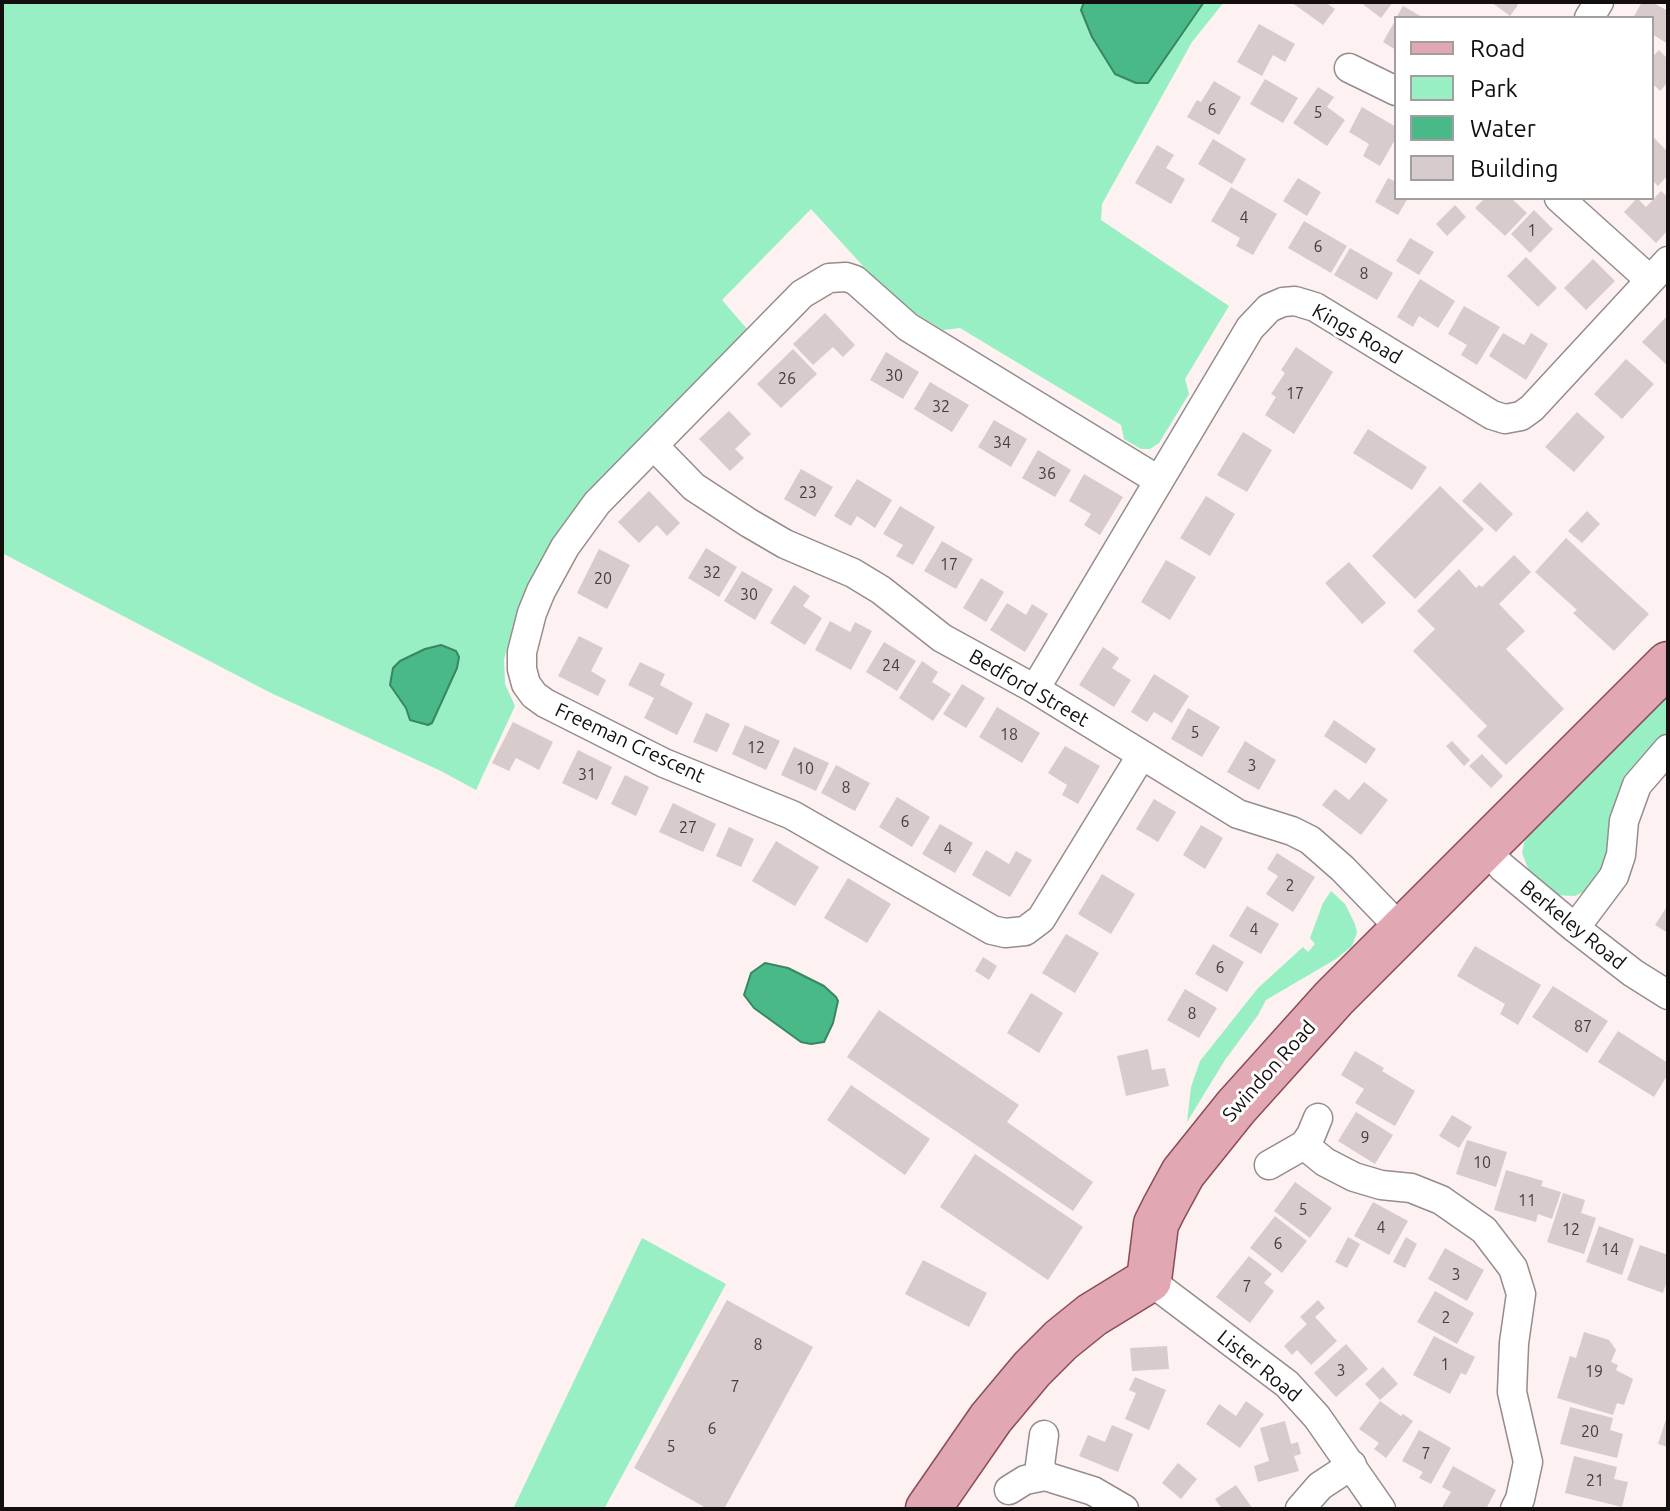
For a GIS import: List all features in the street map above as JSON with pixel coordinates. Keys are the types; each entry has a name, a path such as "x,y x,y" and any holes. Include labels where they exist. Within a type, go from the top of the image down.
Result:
{"main road":[{"name":"Swindon Road","path":"1149,1280 1156,1224 1183,1173 1236,1107 1334,998 1668,664"},
{"path":"928,1509 991,1418 1032,1369 1092,1315 1149,1280"}],"street":[{"path":"1349,68 1394,90"},
{"path":"1562,200 1659,270"},
{"name":"Kings Road","path":"1035,689 1250,328 1269,308 1295,301 1315,307 1492,415 1505,419 1521,416 1532,408 1659,270"},
{"name":"Freeman Crescent","path":"1141,756 1041,919 1025,931 1005,933 992,930 792,815 664,763 545,703 526,684 522,669 524,640 541,591 581,522 614,484 802,294 829,278 855,280 908,327 1158,480"},
{"name":"Bedford Street","path":"654,446 694,487 720,505 785,544 853,573 881,590 942,638 1035,689 1238,814 1310,840 1402,930"},
{"path":"1575,928 1614,876 1621,855 1624,821 1637,785 1668,749"},
{"name":"Berkeley Road","path":"1484,847 1502,867 1575,928 1633,973 1668,995"},
{"path":"1269,1165 1304,1145 1318,1118"},
{"path":"1304,1145 1339,1171 1381,1185 1411,1188 1448,1204 1484,1230 1513,1268 1521,1294 1514,1343 1512,1392 1528,1462 1515,1509"},
{"name":"Lister Road","path":"1149,1280 1287,1384 1317,1417 1381,1509"},
{"path":"1044,1435 1040,1465 1045,1476"},
{"path":"1300,1509 1320,1486 1352,1465"},
{"path":"1009,1490 1025,1480 1045,1476 1093,1491 1124,1509"}],"green space":[{"path":"2,2 1224,2 1192,42 1102,204 1101,220 1229,306 1185,379 1189,394 1159,443 1150,449 1141,449 1124,439 1121,425 960,328 943,330 894,300 811,209 722,300 748,330 611,468 574,510 540,567 516,618 504,659 505,684 515,706 476,790 271,693 2,553"},
{"path":"1668,696 1668,736 1624,787 1611,815 1609,857 1589,889 1575,896 1555,895 1532,878 1522,853 1525,839"},
{"path":"1331,891 1345,904 1355,924 1357,933 1352,946 1336,959 1266,1000 1187,1122 1191,1087 1200,1061 1258,988 1303,947 1308,952 1315,944 1310,938 1323,903"},
{"path":"642,1238 726,1284 604,1509 513,1509"}],"water":[{"path":"1084,2 1204,2 1148,83 1136,83 1115,74 1092,37 1081,10"},
{"path":"441,645 456,651 459,657 457,668 432,723 428,725 410,720 406,708 390,685 393,668 400,661 425,649"},
{"path":"765,963 788,968 824,986 836,997 838,1001 833,1023 824,1042 801,1042 754,1008 744,995 751,973"}],"building":[{"path":"1291,2 1325,2 1335,9 1323,25"},
{"path":"1360,2 1393,2 1381,18"},
{"path":"1491,2 1514,2 1518,5 1510,16"},
{"path":"1642,2 1652,2 1668,11 1668,44 1654,35 1654,16 1634,16"},
{"path":"1403,6 1420,16 1397,16"},
{"path":"1394,23 1394,49 1383,42"},
{"path":"1259,24 1295,44 1285,62 1273,55 1262,76 1237,62"},
{"path":"1659,50 1668,59 1668,82 1660,91 1654,85 1654,55"},
{"path":"1265,79 1298,98 1283,123 1250,104"},
{"path":"1214,81 1241,97 1219,135 1187,117"},
{"path":"1318,87 1334,97 1327,107 1345,120 1327,146 1293,123"},
{"path":"1362,107 1394,126 1394,142 1380,166 1363,156 1369,144 1349,132"},
{"path":"1654,138 1668,152 1668,175 1658,186 1654,182"},
{"path":"1213,139 1246,159 1232,184 1198,164"},
{"path":"1157,145 1174,155 1166,168 1185,179 1171,204 1135,183"},
{"path":"1298,178 1321,192 1307,216 1283,201"},
{"path":"1388,178 1394,181 1394,200 1407,200 1398,215 1375,202"},
{"path":"1231,187 1277,214 1253,255 1236,246 1240,238 1211,221"},
{"path":"1661,191 1668,197 1668,230 1656,243 1624,212 1635,200 1646,207"},
{"path":"1483,200 1513,200 1527,213 1505,236 1475,208"},
{"path":"1455,205 1466,217 1447,236 1436,224"},
{"path":"1534,210 1553,229 1530,253 1511,234"},
{"path":"1304,221 1347,246 1331,273 1288,248"},
{"path":"1410,238 1434,252 1419,275 1396,261"},
{"path":"1350,248 1393,273 1377,300 1334,275"},
{"path":"1526,257 1557,288 1538,307 1507,276"},
{"path":"1593,259 1615,281 1586,310 1564,288"},
{"path":"1420,279 1455,301 1438,328 1419,316 1413,327 1397,317"},
{"path":"1464,306 1500,327 1477,365 1461,355 1467,345 1448,334"},
{"path":"825,313 855,345 843,357 833,347 813,365 793,344"},
{"path":"1668,315 1668,366 1642,342"},
{"path":"1503,333 1524,345 1531,333 1548,344 1526,380 1489,356"},
{"path":"1296,347 1333,372 1294,434 1265,415 1276,397 1271,394 1285,373 1281,370"},
{"path":"793,349 817,374 781,408 757,384"},
{"path":"886,352 919,372 903,399 870,380"},
{"path":"1626,359 1654,384 1622,419 1594,394"},
{"path":"930,382 969,405 952,432 914,409"},
{"path":"729,411 751,434 735,449 744,458 730,471 699,439"},
{"path":"1577,412 1605,437 1574,472 1545,447"},
{"path":"994,420 1027,439 1011,467 978,447"},
{"path":"1368,429 1427,467 1412,490 1353,453"},
{"path":"1243,432 1272,450 1247,492 1217,475"},
{"path":"1038,450 1071,470 1055,497 1022,478"},
{"path":"801,469 833,487 815,517 784,499"},
{"path":"1084,474 1123,497 1100,535 1084,525 1091,514 1069,501"},
{"path":"857,479 892,500 875,528 857,516 851,526 834,516"},
{"path":"1480,482 1513,514 1496,532 1462,501"},
{"path":"1440,486 1484,529 1415,599 1372,556"},
{"path":"649,491 680,523 667,536 657,525 639,543 618,522"},
{"path":"1206,496 1235,514 1210,556 1180,538"},
{"path":"900,506 935,527 913,565 896,556 903,545 883,534"},
{"path":"1587,511 1600,524 1582,543 1568,531"},
{"path":"1566,538 1649,614 1614,651 1573,613 1577,610 1535,572"},
{"path":"942,541 973,559 956,589 924,571"},
{"path":"706,548 737,567 719,597 688,578"},
{"path":"599,549 630,565 607,609 577,593"},
{"path":"1514,555 1531,572 1499,604 1525,631 1506,649 1564,709 1506,765 1477,736 1487,726 1413,651 1435,629 1417,611 1459,569 1476,588 1479,585 1482,587"},
{"path":"1166,560 1196,577 1170,620 1141,602"},
{"path":"1349,562 1386,603 1362,624 1325,583"},
{"path":"742,571 773,589 755,620 724,601"},
{"path":"981,578 1004,592 986,622 963,608"},
{"path":"794,585 810,596 803,606 822,618 805,645 770,623"},
{"path":"1007,603 1026,615 1032,604 1048,614 1025,652 990,630"},
{"path":"830,621 850,632 855,622 872,631 851,670 815,650"},
{"path":"579,636 603,648 591,671 606,680 598,696 558,676"},
{"path":"884,642 916,661 897,691 866,672"},
{"path":"1103,647 1119,658 1112,668 1131,680 1114,707 1079,685"},
{"path":"922,661 938,672 932,682 951,694 933,721 899,698"},
{"path":"640,662 665,674 660,685 693,703 677,735 644,718 654,698 628,685"},
{"path":"1154,674 1189,696 1172,723 1154,712 1147,722 1131,712"},
{"path":"962,684 985,698 966,728 943,714"},
{"path":"997,707 1040,733 1022,763 979,737"},
{"path":"1188,708 1220,727 1202,757 1171,739"},
{"path":"706,713 730,724 717,752 693,742"},
{"path":"1334,720 1376,749 1366,764 1324,736"},
{"path":"513,722 553,742 539,770 516,758 509,771 492,763"},
{"path":"745,725 780,741 766,770 732,754"},
{"path":"1245,741 1276,760 1259,790 1227,772"},
{"path":"1452,741 1470,760 1464,766 1446,746"},
{"path":"1065,746 1100,766 1078,804 1062,795 1067,785 1048,773"},
{"path":"794,747 829,763 816,791 781,775"},
{"path":"578,750 612,767 597,800 562,783"},
{"path":"1482,754 1503,776 1491,788 1469,766"},
{"path":"836,765 870,783 855,811 821,793"},
{"path":"625,775 649,787 636,816 611,804"},
{"path":"1364,782 1388,800 1361,835 1322,805 1335,789 1349,800"},
{"path":"897,797 930,817 912,847 879,827"},
{"path":"1154,799 1176,812 1158,842 1136,829"},
{"path":"673,803 716,824 703,852 659,832"},
{"path":"940,824 973,843 955,873 922,854"},
{"path":"1201,825 1223,838 1205,869 1183,855"},
{"path":"729,827 754,839 741,867 716,856"},
{"path":"776,841 819,867 795,906 752,881"},
{"path":"986,850 1009,864 1016,851 1032,860 1010,897 972,875"},
{"path":"1277,853 1315,877 1293,912 1266,894 1278,876 1267,869"},
{"path":"1102,874 1135,894 1111,934 1078,914"},
{"path":"848,878 891,904 867,943 824,918"},
{"path":"1668,905 1668,933 1655,925"},
{"path":"1247,906 1279,924 1261,954 1229,936"},
{"path":"1066,934 1099,953 1075,993 1042,973"},
{"path":"1213,944 1244,962 1227,992 1195,974"},
{"path":"1475,946 1541,985 1518,1025 1500,1014 1505,1004 1457,976"},
{"path":"983,957 997,966 989,980 975,971"},
{"path":"1553,986 1608,1021 1587,1053 1532,1017"},
{"path":"1185,989 1217,1008 1199,1038 1167,1020"},
{"path":"1031,993 1063,1013 1039,1053 1007,1033"},
{"path":"879,1010 1019,1105 1007,1122 1093,1182 1073,1211 847,1057"},
{"path":"1618,1031 1668,1063 1668,1074 1654,1097 1598,1062"},
{"path":"1148,1049 1152,1070 1165,1068 1169,1086 1126,1096 1117,1056"},
{"path":"1355,1051 1415,1091 1395,1126 1355,1103 1364,1089 1341,1075"},
{"path":"851,1085 930,1139 905,1175 827,1120"},
{"path":"1356,1112 1393,1135 1375,1164 1338,1141"},
{"path":"1452,1115 1472,1127 1459,1148 1439,1136"},
{"path":"1467,1140 1507,1152 1496,1187 1456,1174"},
{"path":"975,1154 1083,1227 1048,1280 940,1207"},
{"path":"1506,1170 1543,1181 1541,1186 1561,1192 1552,1219 1538,1214 1536,1222 1494,1210"},
{"path":"1295,1182 1332,1208 1310,1238 1274,1211"},
{"path":"1563,1193 1585,1200 1581,1213 1596,1218 1584,1254 1547,1242"},
{"path":"1373,1202 1408,1221 1389,1255 1354,1236"},
{"path":"1275,1216 1307,1241 1282,1273 1250,1248"},
{"path":"1599,1226 1634,1239 1622,1275 1586,1262"},
{"path":"1348,1237 1360,1244 1347,1268 1335,1262"},
{"path":"1406,1237 1417,1244 1405,1268 1393,1262"},
{"path":"1640,1245 1668,1255 1668,1278 1663,1293 1627,1280"},
{"path":"1445,1248 1484,1270 1467,1301 1428,1279"},
{"path":"1249,1256 1272,1274 1264,1283 1274,1291 1250,1323 1216,1297"},
{"path":"923,1260 987,1293 969,1327 905,1294"},
{"path":"1435,1291 1474,1313 1457,1344 1417,1322"},
{"path":"727,1300 813,1347 724,1509 708,1509 634,1468"},
{"path":"1318,1300 1325,1308 1315,1317 1337,1341 1311,1365 1297,1350 1292,1355 1284,1346 1307,1324 1300,1317"},
{"path":"1584,1332 1609,1340 1616,1350 1611,1362 1618,1365 1616,1370 1633,1379 1624,1405 1617,1403 1613,1415 1557,1398 1570,1356 1576,1358"},
{"path":"1434,1336 1475,1357 1466,1375 1461,1373 1450,1394 1413,1375"},
{"path":"1346,1344 1368,1369 1336,1397 1314,1373"},
{"path":"1167,1346 1169,1369 1132,1371 1130,1348"},
{"path":"1383,1367 1398,1384 1380,1400 1365,1384"},
{"path":"1135,1377 1166,1390 1149,1430 1125,1419 1136,1393 1129,1390"},
{"path":"1246,1401 1264,1414 1240,1448 1206,1424 1219,1404 1236,1416"},
{"path":"1380,1401 1413,1421 1386,1458 1374,1449 1379,1443 1359,1429"},
{"path":"1570,1407 1613,1418 1610,1430 1623,1434 1617,1458 1560,1444"},
{"path":"1668,1416 1668,1447 1658,1444"},
{"path":"1285,1421 1291,1444 1298,1442 1301,1454 1294,1456 1299,1471 1258,1482 1254,1466 1269,1461 1260,1428"},
{"path":"1112,1425 1133,1434 1118,1472 1079,1456 1088,1435 1105,1442"},
{"path":"1419,1430 1451,1448 1431,1484 1419,1478 1423,1472 1402,1461"},
{"path":"1574,1456 1617,1467 1614,1479 1628,1482 1622,1507 1565,1493"},
{"path":"1178,1463 1197,1479 1181,1499 1162,1483"},
{"path":"1453,1466 1496,1490 1486,1509 1441,1509 1451,1492 1442,1487"},
{"path":"1236,1485 1253,1509 1222,1509 1215,1499"}]}
